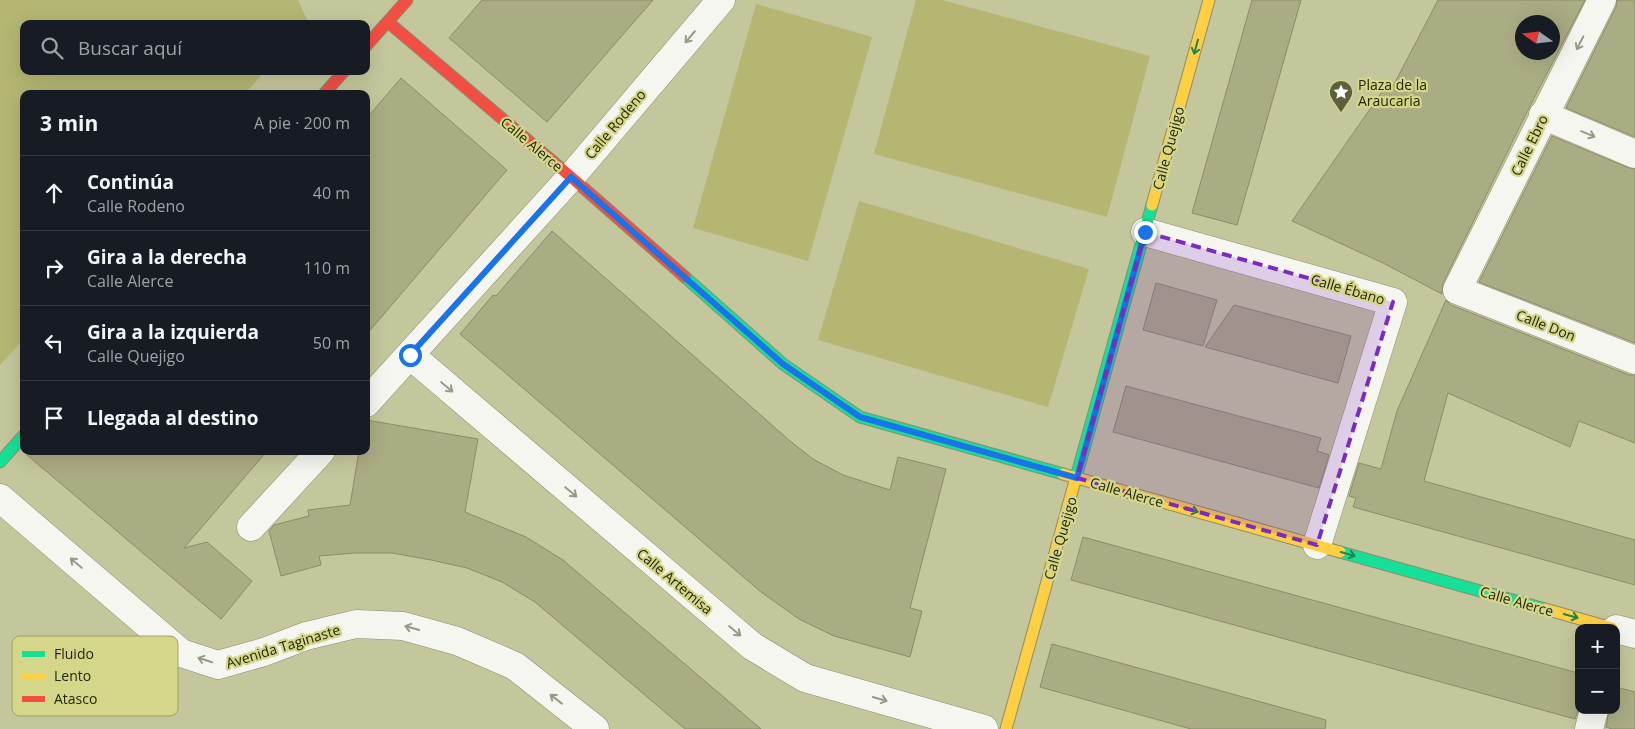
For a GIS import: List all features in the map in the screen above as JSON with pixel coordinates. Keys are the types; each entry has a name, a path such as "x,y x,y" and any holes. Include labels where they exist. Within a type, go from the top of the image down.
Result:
{"street":[{"path":"370,42 407,0"},
{"name":"Calle Rodeno","path":"370,399 571,177 722,0"},
{"name":"Calle Quejigo","path":"1006,729 1208,0"},
{"name":"Calle Ebro","path":"1457,290 1602,0"},
{"name":"Calle Alerce","path":"388,22 571,177 783,364 860,417 1598,624"},
{"path":"327,90 341,75"},
{"path":"1543,115 1635,154"},
{"name":"Calle Ébano","path":"1145,232 1393,302 1317,545"},
{"name":"Calle Don","path":"1457,290 1635,360"},
{"name":"Calle Artemisa","path":"410,355 752,646 806,678 984,729"},
{"path":"0,462 20,440"},
{"path":"251,527 317,455"},
{"name":"Avenida Taginaste","path":"0,498 161,636"},
{"name":"Avenida Taginaste","path":"178,650 218,665 264,652 306,636 356,624 403,626 457,641 515,666 595,729"},
{"path":"1589,729 1593,714"}],"highlighted area":[{"path":"1145,232 1393,302 1317,545 1077,478"}],"green space":[{"path":"0,0 298,0 307,20 20,20 20,75 262,75 248,90 20,90 20,343 0,365"},
{"path":"916,0 942,0 1150,56 1107,217 874,154"},
{"path":"756,4 872,37 808,261 693,228"},
{"path":"859,201 1089,269 1048,407 818,340"}],"building":[{"path":"482,0 653,0 547,122 449,38"},
{"path":"1252,0 1301,0 1237,225 1192,213"},
{"path":"1438,0 1585,0 1560,48 1560,15 1515,15 1515,60 1554,60 1443,283 1442,294 1383,263 1292,221 1384,89 1390,92"},
{"path":"1617,0 1635,0 1635,137 1566,108 1616,7"},
{"path":"401,78 507,170 370,330 370,114"},
{"path":"1552,136 1635,169 1635,343 1479,282"},
{"path":"552,231 790,441 813,459 843,475 890,490 898,457 946,469 910,608 922,611 910,657 834,636 799,619 761,592 460,334 493,295 496,296"},
{"path":"1156,283 1217,300 1203,346 1143,330"},
{"path":"1446,300 1451,305 1629,375 1635,375 1635,443 1579,421 1570,447 1448,393 1424,481 1635,540 1635,585 1353,507 1356,498 1349,496 1359,463 1381,469 1397,411"},
{"path":"1234,305 1351,336 1338,383 1205,347"},
{"path":"1126,386 1321,438 1317,451 1329,455 1319,488 1113,432"},
{"path":"370,421 478,439 465,512 526,537 563,560 761,729 685,729 535,602 502,582 467,568 392,553 355,553 319,556 321,565 281,576 269,531 274,525 309,516 308,510 350,505 358,455 370,455"},
{"path":"27,455 264,455 184,548 207,542 252,581 221,619"},
{"path":"1083,537 1575,672 1575,714 1577,714 1575,719 1071,580"},
{"path":"1052,644 1326,720 1325,729 1191,729 1040,687"},
{"path":"1620,688 1635,692 1635,729 1612,729 1606,727 1608,714 1620,714"}],"traffic: fast":[{"path":"1075,481 1152,205"},
{"path":"685,277 783,364 860,417 1063,474"},
{"path":"0,462 20,440"},
{"path":"1340,552 1545,609"}],"traffic: slow":[{"path":"1152,205 1209,0"},
{"path":"1063,474 1340,552"},
{"path":"1006,729 1075,481"},
{"path":"1545,609 1598,624"}],"traffic: jam":[{"path":"370,42 407,0"},
{"path":"388,22 571,177 685,277"},
{"path":"327,90 341,75"}],"place":[{"name":"Plaza de la Araucaria","path":"1341,113"}],"route":[{"path":"410,355 571,177 783,364 860,417 1077,478 1145,232"}]}
